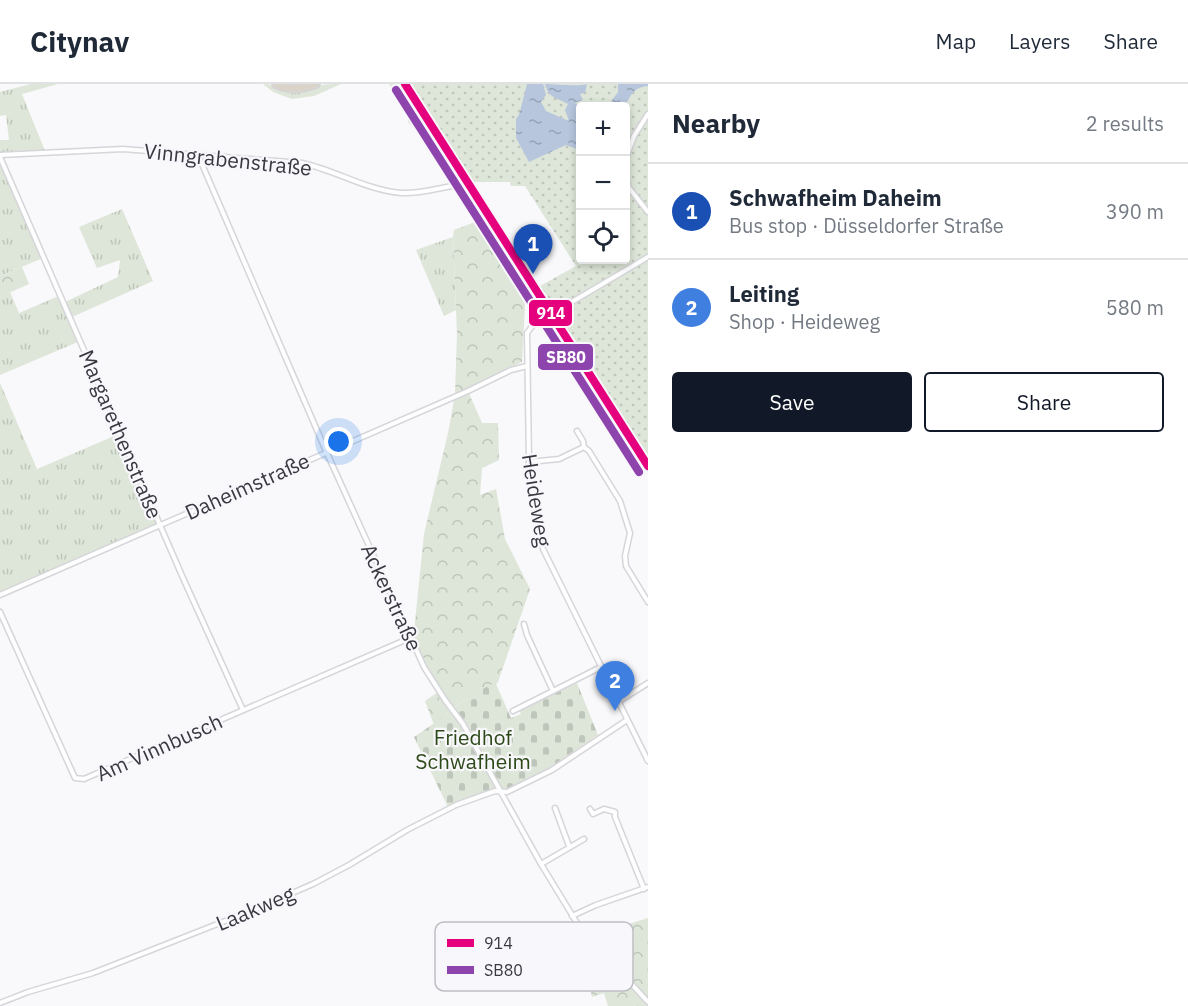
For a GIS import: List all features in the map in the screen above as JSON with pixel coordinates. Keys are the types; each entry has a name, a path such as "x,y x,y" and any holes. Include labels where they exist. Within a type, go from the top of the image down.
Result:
{"highway":[{"path":"276,84 292,89 303,89 316,84"}],"main road":[{"path":"405,84 648,466"}],"street":[{"path":"627,156 634,136 648,114"},
{"name":"Vinngrabenstraße","path":"0,156 123,149 302,163 316,166 358,183 399,193 414,193 452,186"},
{"name":"Ackerstraße","path":"198,155 410,638 437,688 463,724 541,864 577,922"},
{"name":"Margarethenstraße","path":"0,156 243,710"},
{"path":"630,189 648,213"},
{"path":"532,325 648,256"},
{"name":"Heideweg","path":"539,295 539,304 527,333 527,366 529,462 543,549 648,759"},
{"path":"562,332 566,306"},
{"name":"Daheimstraße","path":"0,595 468,391 511,370 527,366"},
{"path":"577,431 584,447 597,461 621,501 630,533 625,558 626,566 648,602"},
{"path":"529,462 559,459 584,447"},
{"name":"Am Vinnbusch","path":"0,612 41,706 75,778 79,780 410,638"},
{"path":"524,624 553,691"},
{"path":"513,711 602,668"},
{"path":"618,702 648,683"},
{"name":"Laakweg","path":"0,1003 28,992 93,973 313,884 407,830 456,805 495,791 507,792 552,770 627,720"},
{"path":"555,808 569,846"},
{"path":"572,916 646,888 615,817 615,812 604,809 593,814 590,808"},
{"path":"541,864 584,839"},
{"name":"Ackerstraße","path":"633,986 648,1002"}],"green space":[{"path":"31,84 58,84 22,94 45,151 0,153 0,140 9,140 6,115 0,116 0,92"},
{"path":"263,84 300,92 322,85 341,84 314,96 292,99 273,92"},
{"path":"389,84 397,84 427,127 425,135 409,124 404,106"},
{"path":"410,84 648,84 648,457 540,286 576,266 525,186 511,186 510,182 473,182"},
{"path":"0,160 43,258 0,276"},
{"path":"122,209 153,281 72,317 65,302 118,277 120,260 97,268 79,227"},
{"path":"486,218 526,286 522,362 467,389 482,423 498,423 499,460 482,468 480,495 496,489 505,539 530,589 498,682 464,700 434,725 425,701 441,690 413,641 424,534 455,394 457,334 453,237 454,230"},
{"path":"453,237 456,310 444,316 416,250"},
{"path":"22,267 29,284 0,297 0,276"},
{"path":"10,292 19,313 59,296 80,341 0,375 0,297"},
{"path":"0,383 37,469 119,434 157,522 156,525 0,593"},
{"name":"Friedhof Schwafheim","path":"498,682 496,684 511,718 521,714 519,710 577,683 598,735 546,770 507,789 501,786 448,807 414,737 464,700"},
{"path":"648,918 648,1006 608,1006 604,993 592,997 591,991 633,991 633,923"}],"water":[{"path":"527,84 543,84 546,95 541,102 546,111 569,121 565,110 568,104 551,95 545,84 587,84 585,93 580,94 583,100 574,103 576,104 576,149 566,145 529,162 516,138 516,119"},
{"path":"618,84 648,84 636,90 627,102 611,102 618,92"}],"transit line":[{"name":"914","path":"405,84 648,466"},
{"name":"SB80","path":"396,90 639,472"}],"place":[{"name":"Schwafheim Daheim","path":"533,274"},
{"name":"Leiting","path":"615,711"}]}
